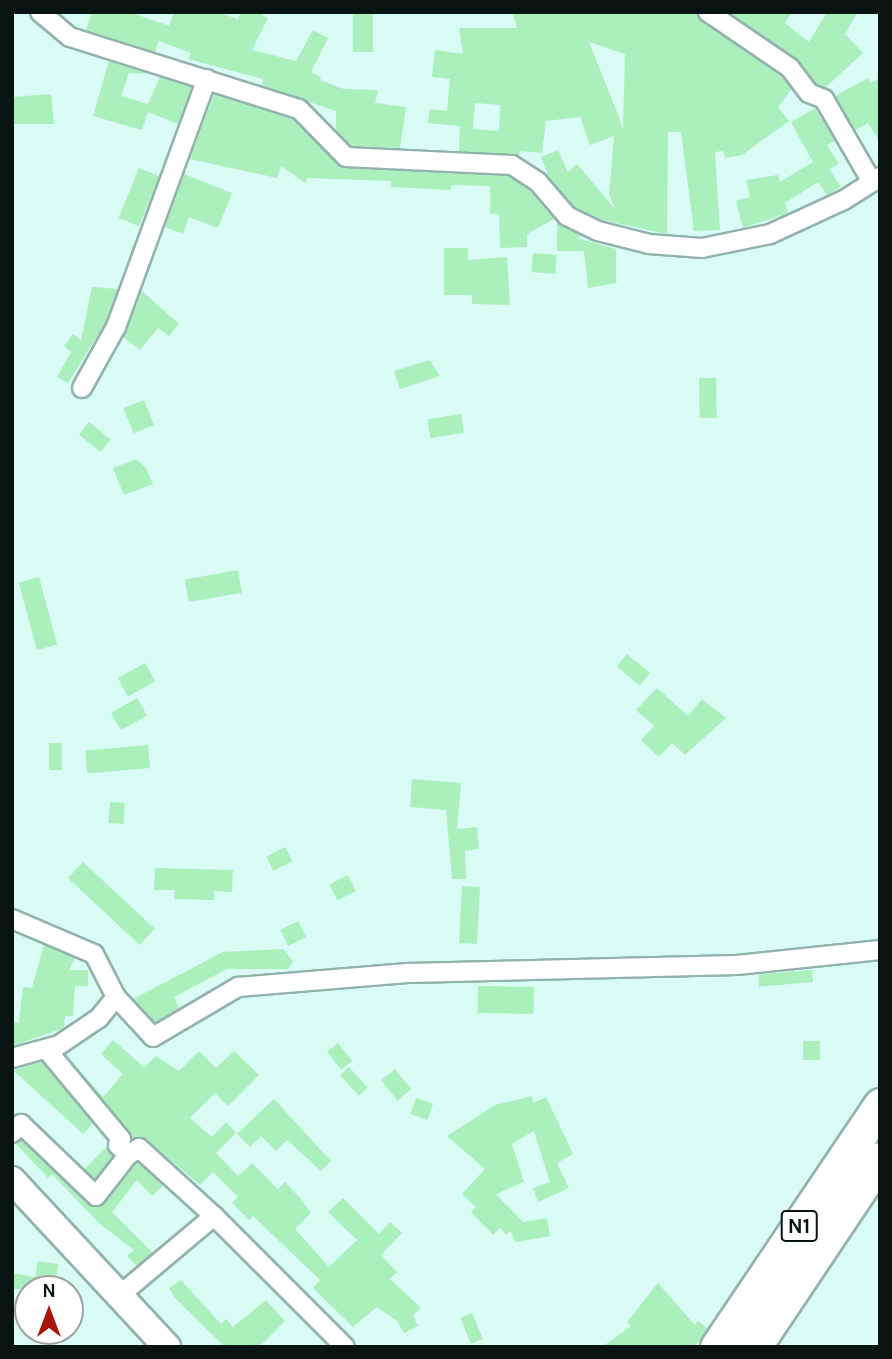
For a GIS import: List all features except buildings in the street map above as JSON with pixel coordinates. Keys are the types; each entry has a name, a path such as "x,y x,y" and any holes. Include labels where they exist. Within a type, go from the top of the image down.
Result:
{"highway":[{"name":"N1","path":"717,1347 880,1105"},
{"path":"730,1347 880,1136"},
{"path":"754,1347 880,1159"},
{"name":"N1","path":"765,1347 880,1168"}],"main road":[{"path":"12,1180 167,1347"}],"street":[{"path":"40,12 70,37 299,109 346,157 512,165 538,182 567,216 649,244 702,248 771,234 876,179 824,99 809,93 790,68 708,12"},
{"path":"82,388 116,327 207,79"},
{"path":"12,919 94,954 116,997 153,1037 238,987 410,973 737,965 880,950"},
{"path":"12,1058 46,1049 99,1018 116,997"},
{"path":"46,1049 121,1139 118,1145 128,1155"},
{"path":"12,1133 21,1124 96,1196 128,1155 139,1147 214,1216 345,1347"},
{"path":"120,1295 214,1216"}]}
